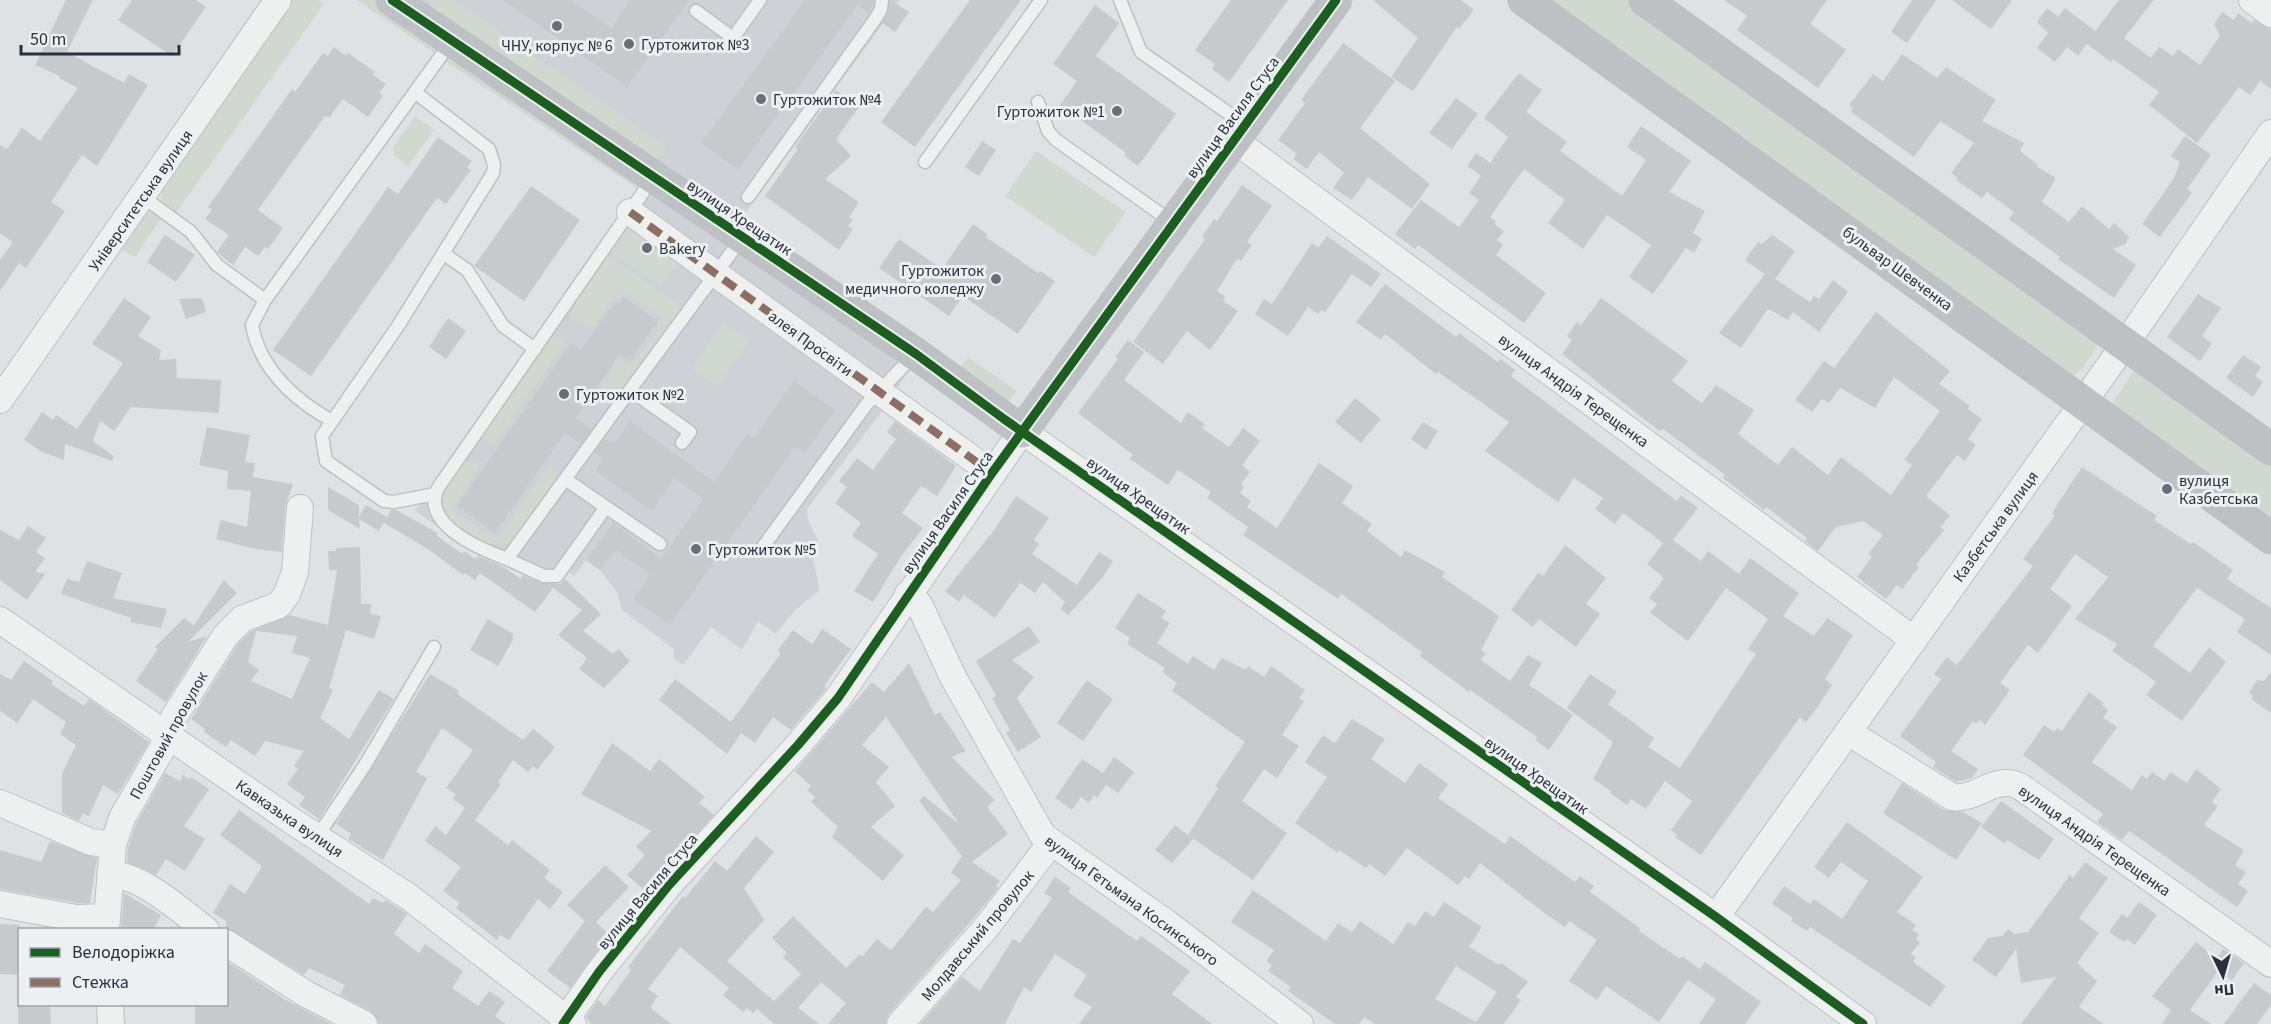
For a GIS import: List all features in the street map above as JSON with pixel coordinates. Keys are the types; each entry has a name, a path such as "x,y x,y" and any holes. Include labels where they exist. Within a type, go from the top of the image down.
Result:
{"main road":[{"name":"вулиця Хрещатик","path":"392,0 916,354 1022,431"},
{"name":"вулиця Василя Стуса","path":"1022,431 1336,0"},
{"name":"бульвар Шевченка","path":"1524,0 2271,538"},
{"path":"1646,0 2271,449"}],"street":[{"name":"Університетська вулиця","path":"0,400 278,0"},
{"path":"2252,0 2271,14"},
{"name":"вулиця Андрія Терещенка","path":"1239,132 1914,640"},
{"name":"Казбетська вулиця","path":"1716,917 2125,345 2271,133"},
{"name":"алея Просвіти","path":"630,212 992,473"},
{"name":"вулиця Василя Стуса","path":"568,1022 663,892 838,698 1022,431"},
{"name":"вулиця Хрещатик","path":"1022,431 1716,917 1863,1024"},
{"name":"Поштовий провулок","path":"106,923 113,845 126,810 184,700 233,627 242,619 279,605 287,594 296,572 300,508"},
{"name":"вулиця Гетьмана Косинського","path":"908,594 919,604 967,703 1038,828 1051,843 1078,858 1300,1024"},
{"name":"Кавказька вулиця","path":"0,620 167,736 409,897 568,1022"},
{"name":"вулиця Андрія Терещенка","path":"1848,732 1929,786 1952,797 1966,798 2002,782 2021,787 2271,964"},
{"path":"0,803 91,843 113,845"},
{"name":"Молдавський провулок","path":"900,1024 986,929 1051,843"},
{"path":"110,874 120,875 136,882 203,928"},
{"path":"0,904 106,923"},
{"path":"228,944 306,994 364,1024"},
{"path":"110,1006 111,1024"}],"lane":[{"path":"696,12 733,38 760,0"},
{"path":"748,197 876,18 881,9 882,0"},
{"path":"925,162 1041,0"},
{"path":"1120,0 1141,52 1239,132"},
{"path":"332,422 298,400 266,363 252,325 265,300 452,40"},
{"path":"416,93 481,142 492,156 493,173 444,254 332,422 322,441 324,458 332,466 388,503 435,494"},
{"path":"1038,102 1048,131 1056,140 1173,223"},
{"path":"606,507 557,576 544,576 477,545 442,522 433,505 435,494 654,177"},
{"path":"142,197 191,232 217,265 265,300"},
{"path":"507,559 743,237"},
{"path":"444,254 467,270 503,326 535,349"},
{"path":"760,551 878,391 916,354"},
{"path":"630,390 690,432 682,443"},
{"path":"566,479 660,544"},
{"path":"317,837 365,765 434,647"}],"shaded area":[{"path":"292,0 318,0 324,4 176,213 161,200 162,190"},
{"path":"357,0 375,0 430,37 436,49 434,53"},
{"path":"409,0 900,0 739,222"},
{"path":"433,0 454,0 667,147 655,165 426,10"},
{"path":"1544,0 1628,0 2093,335 2098,345 2083,368 2073,377"},
{"path":"452,58 639,181 638,189 445,61"},
{"path":"415,116 434,130 408,166 394,155 393,147"},
{"path":"1036,151 1126,212 1094,257 1005,196"},
{"path":"644,182 913,364 886,406 807,509 808,521 819,542 810,547 820,590 795,610 776,634 758,621 742,650 711,627 683,665 674,658 674,649 622,610 617,592 600,570 586,560 574,576 568,571 552,589 522,571 476,553 415,511"},
{"path":"149,212 162,217 135,257 119,248 142,215"},
{"path":"632,219 704,279 679,263 660,285 609,251"},
{"path":"607,255 683,307 624,389 597,395 615,368 612,364 615,357 631,367 659,329 657,327 662,317 619,288 596,323 596,328 593,325 590,328 570,315 570,309"},
{"path":"723,323 749,340 718,386 692,368"},
{"path":"550,336 567,340 492,446 485,439 485,430"},
{"path":"968,357 1017,391 1007,404 958,371"},
{"path":"2137,370 2271,463 2271,523 2112,404 2132,373"},
{"path":"468,462 481,463 452,510 491,537 498,538 551,463 555,482 507,544 487,545 452,523 442,513 439,498 461,465"}],"building":[{"path":"66,0 93,0 67,52 124,83 129,74 148,85 97,166 82,155 51,202 65,211 26,268 19,263 0,291 0,260 13,242 0,234 0,145 7,149 22,128 40,141 78,88 59,78 60,76 35,65"},
{"path":"132,0 196,0 206,7 172,56 118,20"},
{"path":"503,0 571,0 611,28 630,0 689,0 627,87"},
{"name":"Гуртожиток №4","path":"805,0 874,0 869,14 858,5 738,170 701,143"},
{"path":"890,0 909,12 895,32 882,23 888,13"},
{"path":"970,0 1021,0 915,147 881,122"},
{"path":"1231,0 1288,0 1229,82 1212,69 1215,64 1195,50"},
{"path":"1373,0 1461,0 1474,10 1459,29 1457,27 1413,91 1391,77 1418,38"},
{"path":"1724,0 1827,0 1810,24 1846,50 1818,88 1737,30 1747,16"},
{"path":"1912,0 1936,0 1907,43 1891,32"},
{"path":"1952,0 2012,0 1991,29"},
{"path":"2119,0 2154,0 2124,38 2151,58 2159,47 2173,56 2178,49 2200,65 2220,36 2214,24 2222,12 2234,20 2238,13 2252,23 2254,20 2271,29 2271,89 2260,81 2250,95 2239,87 2197,143 2149,105 2159,92 2113,59 2111,62 2087,44 2078,56 2067,47 2055,62 2037,48 2048,33 2037,22 2047,8 2058,17 2065,8 2095,31"},
{"name":"Гуртожиток №1","path":"1095,5 1119,23 1096,56 1176,114 1138,166 1124,155 1126,153 1074,115 1072,118 1058,108 1077,81 1053,64"},
{"path":"1343,43 1395,81 1360,128 1430,184 1412,209 1368,177 1352,200 1333,188 1344,173 1319,152 1307,169 1293,159 1297,154 1278,140 1305,103 1301,100"},
{"path":"334,47 346,56 348,53 375,72 373,75 386,84 379,93 383,96 368,117 343,99 329,118 325,116 258,210 283,228 268,249 265,247 258,256 245,247 233,265 217,252 229,235 205,219 212,210 208,207 292,89 295,92 323,53 328,56"},
{"path":"1902,54 1937,78 1946,67 1996,100 1982,121 2024,143 2020,151 2038,165 2037,167 2056,178 2042,202 2069,222 2082,206 2109,229 2114,223 2130,238 2126,240 2127,243 2113,249 2136,265 2114,298 2058,259 2060,257 2009,219 2014,212 1987,192 1982,198 1956,180 1958,178 1951,173 1974,143 1940,121 1914,157 1851,112 1853,108 1849,105 1873,74 1883,81"},
{"path":"1519,73 1542,90 1526,112 1567,142 1560,151 1622,196 1646,160 1627,147 1641,126 1691,161 1669,192 1705,211 1693,233 1702,239 1694,253 1686,248 1653,294 1629,277 1651,245 1607,215 1583,249 1548,223 1565,200 1524,169 1490,217 1496,221 1494,224 1504,231 1497,240 1503,245 1496,255 1546,293 1524,323 1418,245 1415,249 1395,234 1421,200 1459,227 1479,200 1469,193 1481,176 1467,166 1476,153 1490,163 1508,137 1484,118"},
{"path":"836,90 859,107 836,139 851,156 825,179 859,202 849,217 853,220 848,226 853,229 839,250 765,196 798,149 795,147"},
{"path":"1456,98 1478,114 1452,149 1429,133"},
{"path":"2185,136 2211,155 2187,189 2192,193 2160,237 2142,224 2174,178 2180,162 2171,156"},
{"path":"438,137 472,161 467,168 471,170 446,204 437,198 311,376 273,350 388,187 398,194"},
{"path":"982,141 996,150 979,176 965,167"},
{"path":"1242,185 1272,206 1247,242 1252,245 1241,261 1237,259 1217,291 1225,297 1223,301 1238,311 1210,350 1187,331 1163,364 1133,342 1205,239 1202,237 1214,219 1217,221"},
{"path":"531,186 580,220 524,301 474,266"},
{"name":"Гуртожиток медичного коледжу","path":"973,224 987,234 986,237 1038,273 1040,271 1055,281 1018,334 963,296 949,316 879,268 899,239 942,269"},
{"path":"165,235 195,255 176,282 147,262"},
{"path":"1772,235 1795,251 1775,279 1810,302 1814,296 1819,299 1833,280 1848,292 1819,332 1793,312 1788,320 1768,309 1741,348 1719,333 1765,274 1745,260 1758,242 1762,244"},
{"path":"1327,236 1381,274 1371,287 1352,274 1325,312 1321,310 1318,314 1308,307 1288,336 1255,314 1264,299 1272,304 1312,243 1318,248"},
{"path":"1385,284 1456,337 1459,333 1498,362 1500,359 1515,370 1511,376 1677,501 1681,495 1698,508 1673,540 1701,561 1708,551 1739,574 1750,558 1799,593 1783,616 1814,636 1827,618 1853,635 1825,679 1832,685 1817,708 1806,722 1800,717 1701,855 1675,837 1677,835 1671,830 1692,801 1665,781 1646,809 1631,799 1627,805 1610,793 1611,791 1593,779 1613,742 1567,708 1590,674 1617,692 1608,704 1654,738 1648,747 1680,768 1756,654 1748,649 1768,619 1726,588 1688,641 1650,613 1657,604 1649,598 1664,578 1647,564 1663,543 1623,513 1615,524 1595,509 1603,498 1574,478 1558,502 1485,451 1509,422 1438,372 1436,374 1385,334 1381,340 1356,322"},
{"path":"2198,294 2221,308 2202,336 2212,343 2200,361 2167,337"},
{"name":"Гуртожиток №2","path":"623,297 658,321 630,361 620,354 576,418 592,429 581,444 565,433 495,533 457,506 571,343 581,350 615,302 618,304"},
{"path":"124,298 151,317 138,336 161,350 159,360 176,359 177,378 221,380 219,413 131,407 114,431 100,421 93,441 114,456 112,461 65,444 64,460 42,452 24,440 42,412 53,420 56,415 77,429 123,363 92,344"},
{"path":"202,298 206,312 186,319 179,299"},
{"path":"1601,298 1688,361 1672,381 1702,403 1716,385 1754,410 1738,434 1778,465 1792,447 1828,475 1841,457 1891,495 1912,465 1904,460 1940,411 1894,377 1875,408 1840,388 1829,403 1822,399 1812,412 1795,400 1824,361 1834,368 1876,312 1950,371 1939,384 1970,406 1968,409 1982,419 1968,439 1976,445 1965,461 1957,455 1926,496 1950,515 1940,528 1944,530 1916,565 1919,567 1902,589 1897,585 1886,599 1857,577 1872,557 1868,554 1883,535 1863,521 1836,527 1818,551 1805,541 1807,538 1766,507 1764,510 1723,478 1725,475 1663,429 1660,431 1562,354 1572,340 1567,336 1577,322 1581,325"},
{"path":"448,318 466,331 446,359 429,347"},
{"path":"1128,340 1144,352 1124,380 1181,423 1188,412 1205,424 1202,428 1229,447 1243,428 1260,441 1242,465 1250,472 1241,484 1244,487 1240,493 1251,501 1247,507 1277,528 1319,463 1353,486 1342,503 1372,524 1367,531 1401,557 1405,550 1445,572 1442,577 1499,616 1481,650 1486,653 1481,660 1510,681 1528,655 1542,663 1529,685 1573,715 1549,750 1535,740 1537,737 1470,690 1469,692 1420,656 1422,652 1341,594 1338,599 1243,535 1248,527 1207,498 1211,492 1178,470 1168,485 1130,459 1133,455 1078,413 1118,359 1115,357"},
{"path":"2243,355 2261,367 2255,376 2263,382 2253,397 2226,378"},
{"name":"Гуртожиток №5","path":"794,381 835,410 805,453 795,447 670,625 633,599 650,575 616,550 600,570 586,560 613,523 661,559 703,499 674,478 652,511 595,471 603,459 594,453 605,438 614,444 630,421 714,482 747,434 754,438"},
{"path":"1355,398 1381,419 1361,443 1335,422"},
{"path":"895,421 956,466 937,496 921,486 902,513 923,528 902,555 873,602 854,591 878,554 852,536 861,523 835,503 847,487 839,481 857,458 873,470 896,439 887,432"},
{"path":"1423,422 1438,431 1426,450 1411,439"},
{"path":"207,427 250,435 245,462 255,463 253,477 293,484 285,507 282,552 251,548 216,539 221,520 247,527 251,491 227,489 228,471 199,465"},
{"path":"2082,467 2157,516 2154,520 2191,544 2193,542 2233,570 2227,579 2271,608 2271,655 2237,632 2245,619 2197,588 2153,646 2190,673 2209,647 2226,662 2182,721 2146,695 2156,682 2112,651 2117,644 2075,619 2108,577 2075,554 2050,589 2072,606 2038,653 2028,645 2000,683 2010,690 1985,725 1980,720 1976,724 1973,721 1951,751 1978,769 1972,778 1956,782 1933,767 1936,762 1900,736 1941,679 1934,674 1947,657 1957,665 2033,566 2023,559 2055,515 2052,514 2058,503"},
{"path":"328,487 359,505 359,517 366,505 387,517 379,531 359,519 360,529 328,510"},
{"path":"1016,496 1049,518 1034,540 1039,544 1032,554 1077,585 1099,552 1113,561 1102,578 1068,615 1061,609 1065,602 1043,582 1035,593 1020,583 995,618 964,595 959,602 945,591 995,529"},
{"path":"391,510 396,510 438,533 436,535 462,554 464,551 475,559 478,556 504,567 521,579 523,575 544,584 560,584 565,579 601,614 583,631 613,654 619,649 630,661 604,688 579,669 587,658 558,635 582,610 553,588 535,612 480,573 475,580 465,573 463,575 428,549 384,523"},
{"path":"28,526 46,538 36,552 45,558 35,572 45,574 27,600 0,580 0,530 19,540"},
{"path":"1565,545 1606,578 1586,604 1600,614 1576,647 1539,619 1533,627 1511,610 1538,573 1543,576"},
{"path":"360,547 361,604 371,604 370,613 381,616 374,639 346,630 329,688 333,690 320,718 349,739 379,690 394,699 319,819 299,805 305,797 287,784 298,769 294,766 304,751 265,741 255,756 231,740 226,747 203,731 205,729 191,719 238,644 250,632 290,615 328,625 337,570 329,570 328,551 336,551 336,548","holes":["256,631 297,636 292,653 310,658 292,699 251,681 259,670 248,662"]},
{"path":"87,561 122,573 113,598 167,609 161,628 130,622 131,618 61,594 67,579 79,582"},
{"path":"224,580 237,593 188,642 207,636 166,702 136,681 158,649 155,647 184,618 194,625"},
{"path":"1138,593 1166,611 1161,618 1170,623 1157,643 1188,664 1193,656 1214,670 1222,658 1246,670 1248,666 1264,677 1271,666 1305,690 1299,698 1304,701 1282,735 1299,746 1277,778 1264,769 1242,801 1287,833 1253,880 1188,835 1218,788 1215,786 1245,742 1172,691 1177,683 1162,672 1165,668 1127,644 1130,638 1115,628"},
{"path":"488,619 513,634 513,640 498,666 470,650"},
{"path":"1029,626 1040,642 1012,660 1034,677 1017,698 1041,737 1018,752 1006,733 1010,730 992,698 996,696 976,661"},
{"path":"822,629 851,649 824,686 826,689 791,730 773,717 755,743 741,733 727,754 659,700 675,679 731,722 781,653 778,650 793,630 812,644"},
{"path":"24,661 53,681 51,684 84,706 89,699 149,742 118,794 103,785 89,816 83,813 79,821 62,813 62,774 76,745 60,734 66,722 33,699 17,723 0,711 0,674 11,680"},
{"path":"909,663 935,715 940,712 966,751 952,757 995,800 987,807 1008,834 972,862 1000,881 996,886 998,888 889,1014 885,1024 828,1024 846,1003 821,982 798,1008 819,1024 774,1024 757,1009 753,1013 747,1008 743,1012 723,995 729,988 680,947 648,989 658,996 651,1006 652,1009 671,1024 591,1024 586,1017 598,1000 605,1006 631,970 628,967 683,896 685,898 715,861 727,871 756,836 774,852 744,888 764,920 727,961 774,1001 801,974 783,957 787,953 772,938 793,916 846,968 860,954 862,957 877,939 891,950 926,907 933,912 961,880 951,873 962,856 919,801 924,796 959,824 886,717 862,745 889,767 876,782 895,806 871,827 904,855 883,881 832,837 838,827 811,802 815,797 807,790 811,786 795,771 872,682 884,692"},
{"path":"2271,672 2271,713 2251,699 2253,696 2249,693 2257,680 2264,681"},
{"path":"430,674 459,691 457,694 523,740 533,729 555,747 537,770 533,766 528,772 513,760 498,782 501,784 475,820 508,845 512,840 550,870 544,878 563,892 550,909 538,899 509,940 500,935 497,940 456,908 460,903 443,891 461,867 425,841 435,826 446,835 465,808 453,799 456,794 446,788 473,750 442,728 416,772 427,778 383,860 348,839 351,834 336,824"},
{"path":"1087,680 1113,699 1083,741 1057,723"},
{"path":"2089,692 2104,703 2102,705 2108,710 2103,718 2117,727 2092,762 2132,790 2142,775 2147,779 2152,772 2165,781 2170,772 2187,783 2196,769 2221,789 2212,802 2218,806 2204,825 2244,850 2235,865 2246,872 2238,884 2248,891 2237,907 2129,831 2122,840 2097,822 2103,814 2023,755 2044,725 2054,732 2057,728 2062,731"},
{"path":"1352,719 1385,739 1371,759 1405,783 1419,763 1448,784 1438,798 1505,844 1510,836 1575,882 1580,876 1594,886 1590,892 1640,928 1639,931 1680,959 1682,956 1700,969 1705,962 1761,1002 1745,1024 1699,1024 1716,999 1688,980 1659,1022 1606,986 1597,1000 1569,981 1597,940 1569,921 1565,927 1480,863 1469,879 1465,876 1458,885 1407,848 1385,876 1369,864 1366,868 1339,850 1338,853 1295,823 1327,777 1305,762 1323,735 1335,743"},
{"path":"612,743 650,771 659,759 705,797 699,803 714,815 645,891 627,875 645,855 636,847 651,831 581,794"},
{"path":"1114,757 1134,772 1118,793 1106,785 1097,798 1094,795 1089,803 1081,797 1072,810 1055,798 1082,759 1103,773"},
{"path":"165,773 180,781 183,775 189,779 191,777 209,789 184,826 205,839 185,871 166,859 156,875 127,862 128,848 136,824"},
{"path":"1902,783 1944,810 1963,812 1982,823 1956,860 1883,813"},
{"path":"2001,801 2054,839 2039,860 2007,840 2004,843 1981,827"},
{"path":"239,810 369,904 373,898 383,903 386,900 407,914 394,934 419,953 425,944 463,971 452,988 478,1006 489,991 505,1002 495,1016 506,1024 379,1024 371,1011 340,995 345,985 309,968 304,975 226,928 226,921 213,913 230,884 245,894 262,866 220,835"},
{"path":"1847,822 1923,877 1897,912 1916,925 1912,930 1919,934 1916,940 1920,942 1911,954 1916,957 1913,962 1946,986 1930,1007 1810,927 1807,931 1791,921 1793,918 1772,904 1784,886 1810,904 1814,899 1842,919 1868,881 1841,862 1829,878 1814,867"},
{"path":"1175,825 1193,839 1172,863 1155,850"},
{"path":"50,841 97,858 90,903 77,903 0,889 0,850 41,862"},
{"path":"2085,862 2108,878 2079,918 2099,933 2077,963 2097,981 2079,1007 2104,1024 2021,1024 2056,977 2021,983 2016,949 1996,977 1972,960 1988,938 2002,936 2008,929 2014,934 2028,932 2070,875 2073,878"},
{"path":"605,865 629,887 596,922 610,935 570,988 547,971 585,921 567,905"},
{"path":"1055,877 1071,888 1068,892 1137,941 1141,936 1190,971 1172,994 1212,1024 1079,1024 1092,1007 1073,996 1087,975 1055,954 1031,992 1024,987 1005,1024 920,1024 962,977 980,991 1013,939 1020,943 1052,898 1044,893"},
{"path":"1253,890 1326,941 1338,923 1352,932 1360,921 1393,944 1408,922 1415,926 1425,911 1434,917 1444,902 1482,927 1469,947 1499,965 1501,963 1528,982 1516,997 1521,1000 1504,1024 1375,1024 1364,1017 1359,1024 1335,1024 1288,991 1291,987 1268,971 1272,965 1266,961 1274,950 1231,922","holes":["1456,966 1497,992 1476,1022 1435,999"]},
{"path":"124,893 161,915 154,928 121,928"},
{"path":"2139,902 2157,915 2135,945 2127,939 2124,942 2109,932 2122,914 2127,918"},
{"path":"0,924 20,925 18,928 18,975 0,974"},
{"path":"2196,942 2217,958 2223,949 2244,963 2232,980 2218,971 2190,1010 2211,1024 2162,1024 2171,1010 2152,996"},
{"path":"228,962 286,1000 331,1024 195,1024 195,1006 228,1006"},
{"path":"2254,983 2271,995 2271,1005 2257,1024 2224,1024"},
{"path":"18,1006 50,1006 51,1024 18,1024"}],"marked path":[{"path":"630,212 992,473"}],"cycle path":[{"path":"392,0 916,354 1004,419 1716,917 1863,1024"},
{"path":"563,1024 599,972 669,885 798,745 838,698 992,473 1336,0"}],"place":[{"name":"ЧНУ, корпус № 6","path":"557,26"},
{"name":"Гуртожиток №3","path":"629,44"},
{"name":"Гуртожиток №4","path":"761,99"},
{"name":"Гуртожиток №1","path":"1117,111"},
{"name":"Bakery","path":"647,248"},
{"name":"Гуртожиток медичного коледжу","path":"996,279"},
{"name":"Гуртожиток №2","path":"564,394"},
{"name":"вулиця Казбетська","path":"2167,489"},
{"name":"Гуртожиток №5","path":"696,549"}]}
